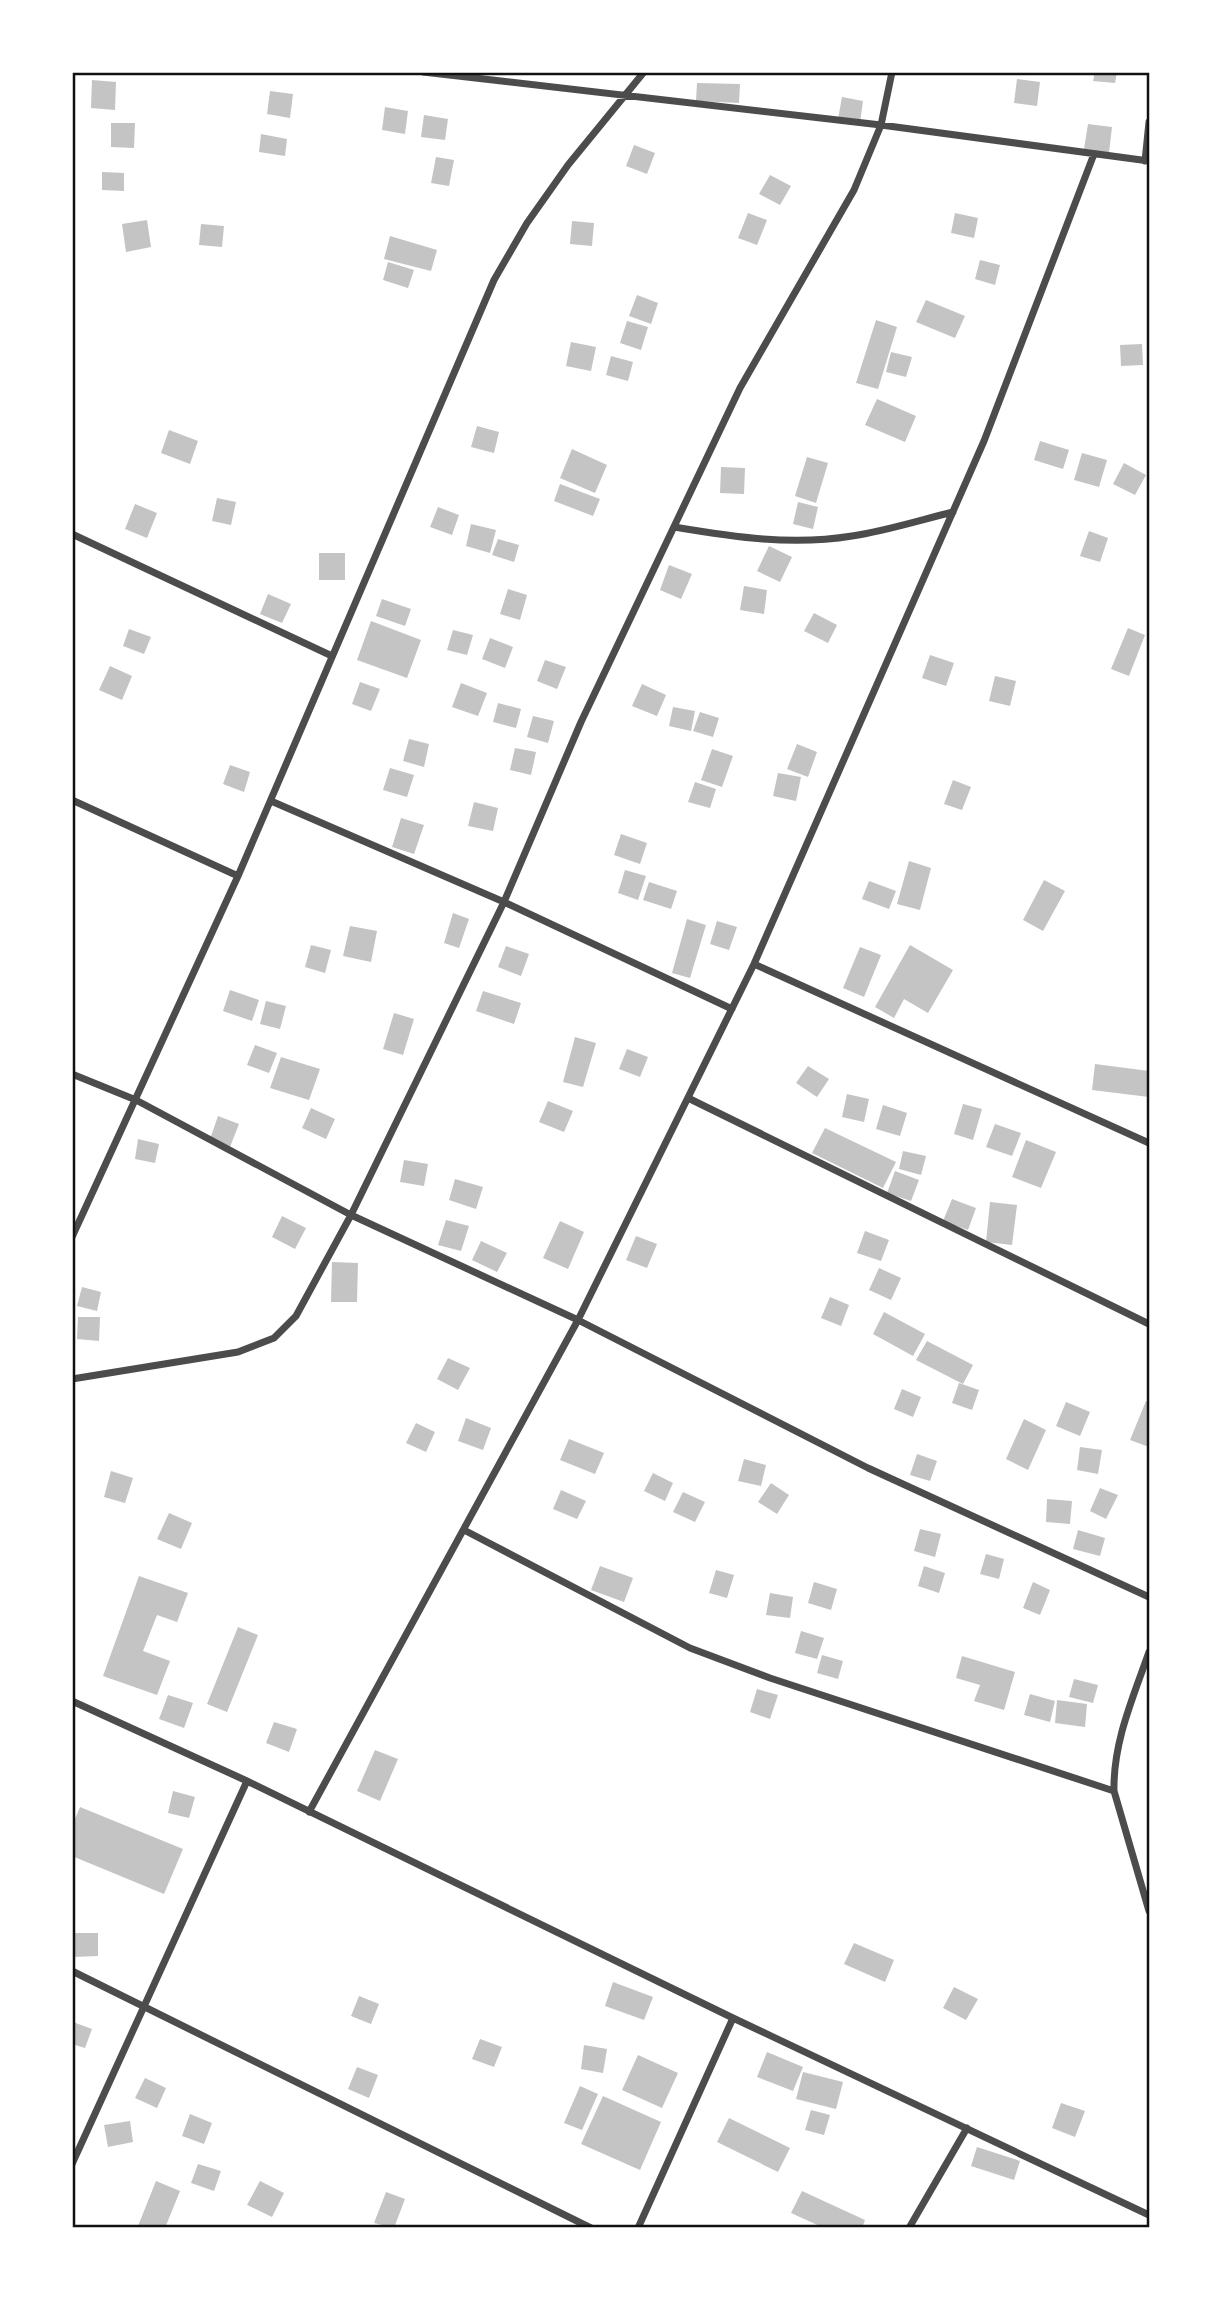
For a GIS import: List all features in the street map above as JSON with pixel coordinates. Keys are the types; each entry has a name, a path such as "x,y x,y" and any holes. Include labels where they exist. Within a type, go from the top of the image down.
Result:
{"street":[{"path":"423,72 881,125 1147,161 1149,122"},
{"path":"72,1237 238,876 494,280 527,223 568,165 644,72"},
{"path":"72,1380 238,1352 274,1338 296,1316 351,1215 504,902 581,722 740,388 854,190 881,125 892,72"},
{"path":"309,1812 578,1320 754,964 984,441 1094,154"},
{"path":"674,527 752,540 788,541 852,536 953,512"},
{"path":"72,534 332,656"},
{"path":"72,800 238,876"},
{"path":"271,801 504,902 732,1009"},
{"path":"754,964 1149,1143"},
{"path":"72,1074 136,1100 351,1215 578,1320 868,1468 1149,1597"},
{"path":"688,1098 1149,1324"},
{"path":"464,1530 690,1648 770,1678 1114,1791"},
{"path":"1149,1652 1117,1743 1114,1791 1149,1911"},
{"path":"72,1701 247,1782 733,2018 1149,2215"},
{"path":"72,2164 247,1782"},
{"path":"72,1971 591,2228"},
{"path":"638,2228 733,2018"},
{"path":"909,2228 967,2128"}],"building":[{"path":"1095,72 1117,72 1115,83 1093,81"},
{"path":"1017,79 1040,82 1037,106 1014,103"},
{"path":"92,80 116,82 115,110 91,108"},
{"path":"697,83 740,84 739,103 696,101"},
{"path":"270,91 293,94 290,118 267,114"},
{"path":"842,97 863,101 860,123 838,119"},
{"path":"385,107 408,111 405,134 382,130"},
{"path":"424,115 448,119 445,140 421,137"},
{"path":"111,123 135,123 134,148 111,147"},
{"path":"1088,124 1112,127 1109,153 1084,149"},
{"path":"261,134 287,139 285,156 259,152"},
{"path":"634,145 655,153 647,174 626,166"},
{"path":"436,157 454,160 449,186 431,183"},
{"path":"102,172 124,173 124,191 102,190"},
{"path":"770,175 791,186 780,205 759,194"},
{"path":"748,213 767,220 757,245 738,238"},
{"path":"955,213 978,218 974,238 951,233"},
{"path":"147,220 151,247 126,252 122,224"},
{"path":"572,221 594,223 592,246 570,244"},
{"path":"201,224 224,226 222,247 199,245"},
{"path":"390,236 437,250 431,271 384,259"},
{"path":"980,260 1000,265 995,285 975,279"},
{"path":"388,262 414,270 408,288 383,280"},
{"path":"637,295 658,303 651,324 629,316"},
{"path":"926,300 965,316 955,338 916,322"},
{"path":"876,320 897,327 878,389 856,383"},
{"path":"627,321 648,327 641,350 620,343"},
{"path":"571,342 596,347 591,371 566,366"},
{"path":"1142,344 1143,365 1121,366 1120,345"},
{"path":"891,352 912,357 906,377 886,372"},
{"path":"611,356 633,362 628,381 606,375"},
{"path":"877,399 916,416 905,442 865,425"},
{"path":"477,426 499,432 494,453 471,447"},
{"path":"169,430 198,441 190,464 161,453"},
{"path":"1040,441 1069,450 1063,469 1034,460"},
{"path":"572,449 607,465 595,493 560,478"},
{"path":"1082,453 1107,460 1099,487 1074,480"},
{"path":"807,457 828,463 816,503 795,496"},
{"path":"1124,463 1146,475 1135,495 1113,484"},
{"path":"721,467 745,468 744,494 720,493"},
{"path":"560,484 600,499 593,516 554,501"},
{"path":"217,498 236,502 231,525 212,521"},
{"path":"798,502 818,507 813,529 793,524"},
{"path":"135,504 157,513 147,538 125,529"},
{"path":"438,507 459,515 452,535 430,527"},
{"path":"471,524 496,530 490,553 466,546"},
{"path":"1089,531 1108,538 1100,562 1080,556"},
{"path":"498,539 519,545 514,562 492,555"},
{"path":"769,546 792,557 780,582 757,571"},
{"path":"319,553 345,553 345,580 319,580"},
{"path":"669,565 692,574 681,599 660,590"},
{"path":"744,586 767,590 764,614 740,610"},
{"path":"508,589 527,595 520,620 500,614"},
{"path":"268,594 291,604 282,623 260,614"},
{"path":"382,599 411,609 405,626 376,616"},
{"path":"814,613 837,625 828,643 804,631"},
{"path":"371,621 421,640 407,678 357,660"},
{"path":"1128,628 1145,635 1129,676 1111,669"},
{"path":"129,629 151,637 144,654 123,646"},
{"path":"453,630 473,635 467,655 447,650"},
{"path":"490,638 513,647 505,668 482,659"},
{"path":"930,655 954,663 946,686 922,678"},
{"path":"545,660 566,667 557,689 537,681"},
{"path":"110,666 132,676 122,700 99,690"},
{"path":"995,676 1016,681 1010,706 989,701"},
{"path":"360,682 380,689 371,711 352,704"},
{"path":"461,683 487,693 478,716 452,707"},
{"path":"642,684 666,695 657,716 632,706"},
{"path":"498,703 521,709 516,728 493,722"},
{"path":"673,707 695,711 691,731 669,726"},
{"path":"700,712 719,718 713,737 693,731"},
{"path":"533,716 554,721 548,743 527,737"},
{"path":"409,739 429,744 424,767 403,761"},
{"path":"797,744 817,752 808,777 787,769"},
{"path":"515,748 536,752 531,775 510,770"},
{"path":"712,749 733,756 722,787 701,780"},
{"path":"230,765 250,772 244,792 223,784"},
{"path":"390,768 414,775 407,797 383,790"},
{"path":"778,773 801,777 796,801 773,796"},
{"path":"953,780 971,787 962,810 944,804"},
{"path":"695,782 716,789 710,808 688,802"},
{"path":"474,802 498,808 493,831 468,826"},
{"path":"401,818 424,825 414,854 392,847"},
{"path":"621,834 647,843 640,864 614,855"},
{"path":"909,861 931,868 920,910 897,904"},
{"path":"625,870 646,876 638,900 618,893"},
{"path":"1044,880 1065,891 1043,931 1023,920"},
{"path":"869,881 896,891 889,909 862,899"},
{"path":"649,882 677,891 671,909 643,900"},
{"path":"453,913 469,919 459,948 444,943"},
{"path":"687,919 706,925 690,978 672,973"},
{"path":"717,921 737,927 729,950 710,944"},
{"path":"350,926 377,931 371,962 343,956"},
{"path":"311,945 331,950 325,973 305,967"},
{"path":"910,945 953,970 928,1013 904,999 894,1018 875,1007"},
{"path":"506,946 529,954 521,976 498,967"},
{"path":"860,947 881,955 864,997 843,988"},
{"path":"230,990 259,1000 252,1021 223,1011"},
{"path":"483,991 521,1003 514,1024 476,1011"},
{"path":"266,1001 286,1006 280,1029 260,1024"},
{"path":"394,1013 414,1019 403,1055 383,1049"},
{"path":"575,1037 596,1043 583,1087 563,1082"},
{"path":"255,1045 277,1053 269,1073 247,1065"},
{"path":"627,1049 648,1057 640,1077 619,1069"},
{"path":"281,1057 320,1069 309,1100 270,1088"},
{"path":"1095,1064 1149,1071 1149,1097 1092,1090"},
{"path":"808,1066 829,1079 817,1097 796,1083"},
{"path":"847,1094 869,1099 864,1122 842,1117"},
{"path":"548,1101 573,1111 564,1132 539,1122"},
{"path":"963,1104 982,1109 973,1140 954,1134"},
{"path":"883,1105 907,1113 900,1136 876,1129"},
{"path":"311,1108 335,1119 326,1139 302,1128"},
{"path":"218,1116 239,1124 230,1147 210,1139"},
{"path":"995,1124 1021,1133 1012,1156 986,1147"},
{"path":"825,1128 896,1162 883,1188 812,1153"},
{"path":"138,1139 159,1144 155,1163 135,1159"},
{"path":"1026,1140 1056,1152 1041,1188 1012,1177"},
{"path":"903,1151 926,1156 921,1175 899,1169"},
{"path":"404,1160 428,1164 424,1186 400,1182"},
{"path":"895,1171 919,1180 911,1201 887,1193"},
{"path":"455,1179 483,1187 476,1209 449,1200"},
{"path":"952,1199 976,1208 968,1230 943,1221"},
{"path":"990,1202 1017,1205 1012,1245 986,1242"},
{"path":"282,1216 306,1228 295,1249 272,1237"},
{"path":"446,1220 469,1226 461,1251 438,1245"},
{"path":"560,1221 584,1232 568,1269 543,1258"},
{"path":"865,1231 889,1240 881,1261 857,1253"},
{"path":"636,1236 657,1244 647,1268 626,1260"},
{"path":"481,1241 507,1253 497,1272 472,1260"},
{"path":"332,1262 358,1263 357,1302 331,1302"},
{"path":"879,1268 901,1278 891,1300 869,1290"},
{"path":"82,1287 101,1292 97,1311 77,1306"},
{"path":"830,1297 849,1305 841,1326 821,1318"},
{"path":"884,1312 925,1334 913,1356 873,1334"},
{"path":"78,1317 100,1317 99,1341 77,1339"},
{"path":"927,1341 973,1365 963,1384 916,1360"},
{"path":"448,1358 470,1368 458,1390 437,1379"},
{"path":"959,1383 979,1390 972,1410 952,1403"},
{"path":"902,1389 921,1397 913,1417 894,1409"},
{"path":"1146,1401 1149,1402 1149,1447 1130,1440"},
{"path":"1066,1402 1090,1412 1080,1436 1056,1426"},
{"path":"466,1418 491,1428 483,1450 458,1441"},
{"path":"1024,1419 1046,1430 1028,1470 1006,1459"},
{"path":"416,1423 435,1432 426,1452 406,1443"},
{"path":"569,1439 604,1453 595,1474 560,1460"},
{"path":"1080,1447 1102,1450 1098,1474 1077,1470"},
{"path":"917,1454 937,1461 930,1481 910,1475"},
{"path":"744,1459 766,1465 761,1486 738,1481"},
{"path":"111,1471 133,1478 125,1503 104,1497"},
{"path":"653,1473 673,1483 665,1501 644,1491"},
{"path":"771,1483 789,1495 777,1514 758,1502"},
{"path":"1100,1488 1118,1495 1106,1519 1090,1511"},
{"path":"561,1490 586,1501 577,1519 553,1509"},
{"path":"683,1492 705,1502 695,1522 673,1512"},
{"path":"1047,1499 1072,1501 1070,1524 1046,1522"},
{"path":"169,1513 192,1523 181,1549 157,1539"},
{"path":"920,1529 941,1534 935,1557 914,1551"},
{"path":"1078,1530 1105,1538 1100,1556 1073,1549"},
{"path":"986,1554 1004,1559 999,1579 980,1574"},
{"path":"600,1566 633,1578 624,1602 591,1590"},
{"path":"924,1566 945,1573 939,1593 918,1586"},
{"path":"716,1570 734,1575 727,1598 709,1593"},
{"path":"139,1576 188,1593 177,1622 157,1615 143,1651 170,1661 157,1695 103,1676"},
{"path":"814,1582 837,1589 831,1610 808,1603"},
{"path":"1033,1582 1050,1590 1040,1615 1023,1608"},
{"path":"770,1593 793,1597 790,1618 766,1615"},
{"path":"238,1627 258,1635 227,1712 207,1704"},
{"path":"801,1631 824,1638 817,1659 795,1653"},
{"path":"822,1655 843,1661 838,1679 817,1673"},
{"path":"962,1656 1015,1672 1004,1710 974,1701 980,1685 956,1678"},
{"path":"1074,1679 1098,1685 1093,1703 1069,1697"},
{"path":"757,1689 778,1695 770,1719 750,1712"},
{"path":"1030,1694 1055,1701 1050,1722 1024,1715"},
{"path":"168,1695 193,1703 184,1728 159,1719"},
{"path":"1057,1700 1087,1704 1085,1727 1055,1723"},
{"path":"274,1722 297,1729 289,1752 266,1743"},
{"path":"375,1750 398,1759 380,1801 357,1791"},
{"path":"173,1791 195,1797 189,1818 168,1813"},
{"path":"80,1807 183,1849 164,1894 72,1856 72,1826"},
{"path":"73,1933 98,1933 98,1956 73,1957"},
{"path":"854,1943 894,1960 885,1982 844,1964"},
{"path":"613,1982 653,1997 644,2020 605,2006"},
{"path":"954,1987 978,1999 966,2020 943,2008"},
{"path":"359,1996 379,2004 371,2024 351,2016"},
{"path":"73,2022 92,2029 85,2048 72,2044"},
{"path":"480,2039 502,2047 494,2067 472,2059"},
{"path":"584,2045 607,2049 603,2073 581,2069"},
{"path":"767,2052 803,2067 793,2091 757,2077"},
{"path":"638,2055 678,2073 662,2108 622,2090"},
{"path":"357,2067 378,2075 369,2098 348,2089"},
{"path":"803,2072 843,2082 836,2109 796,2099"},
{"path":"145,2078 166,2088 157,2108 135,2098"},
{"path":"580,2086 598,2094 582,2130 564,2123"},
{"path":"603,2096 661,2122 640,2170 581,2144"},
{"path":"1061,2103 1085,2111 1075,2137 1052,2128"},
{"path":"811,2110 830,2115 824,2135 805,2130"},
{"path":"190,2114 212,2123 204,2144 182,2136"},
{"path":"729,2118 790,2148 778,2172 717,2142"},
{"path":"130,2121 133,2142 108,2147 104,2125"},
{"path":"977,2147 1020,2161 1014,2180 971,2166"},
{"path":"198,2164 221,2171 214,2191 191,2183"},
{"path":"156,2181 180,2191 165,2228 143,2228 138,2226"},
{"path":"260,2181 284,2193 272,2217 247,2205"},
{"path":"802,2191 865,2220 862,2228 824,2228 791,2213"},
{"path":"386,2192 405,2199 394,2228 374,2223"}]}
